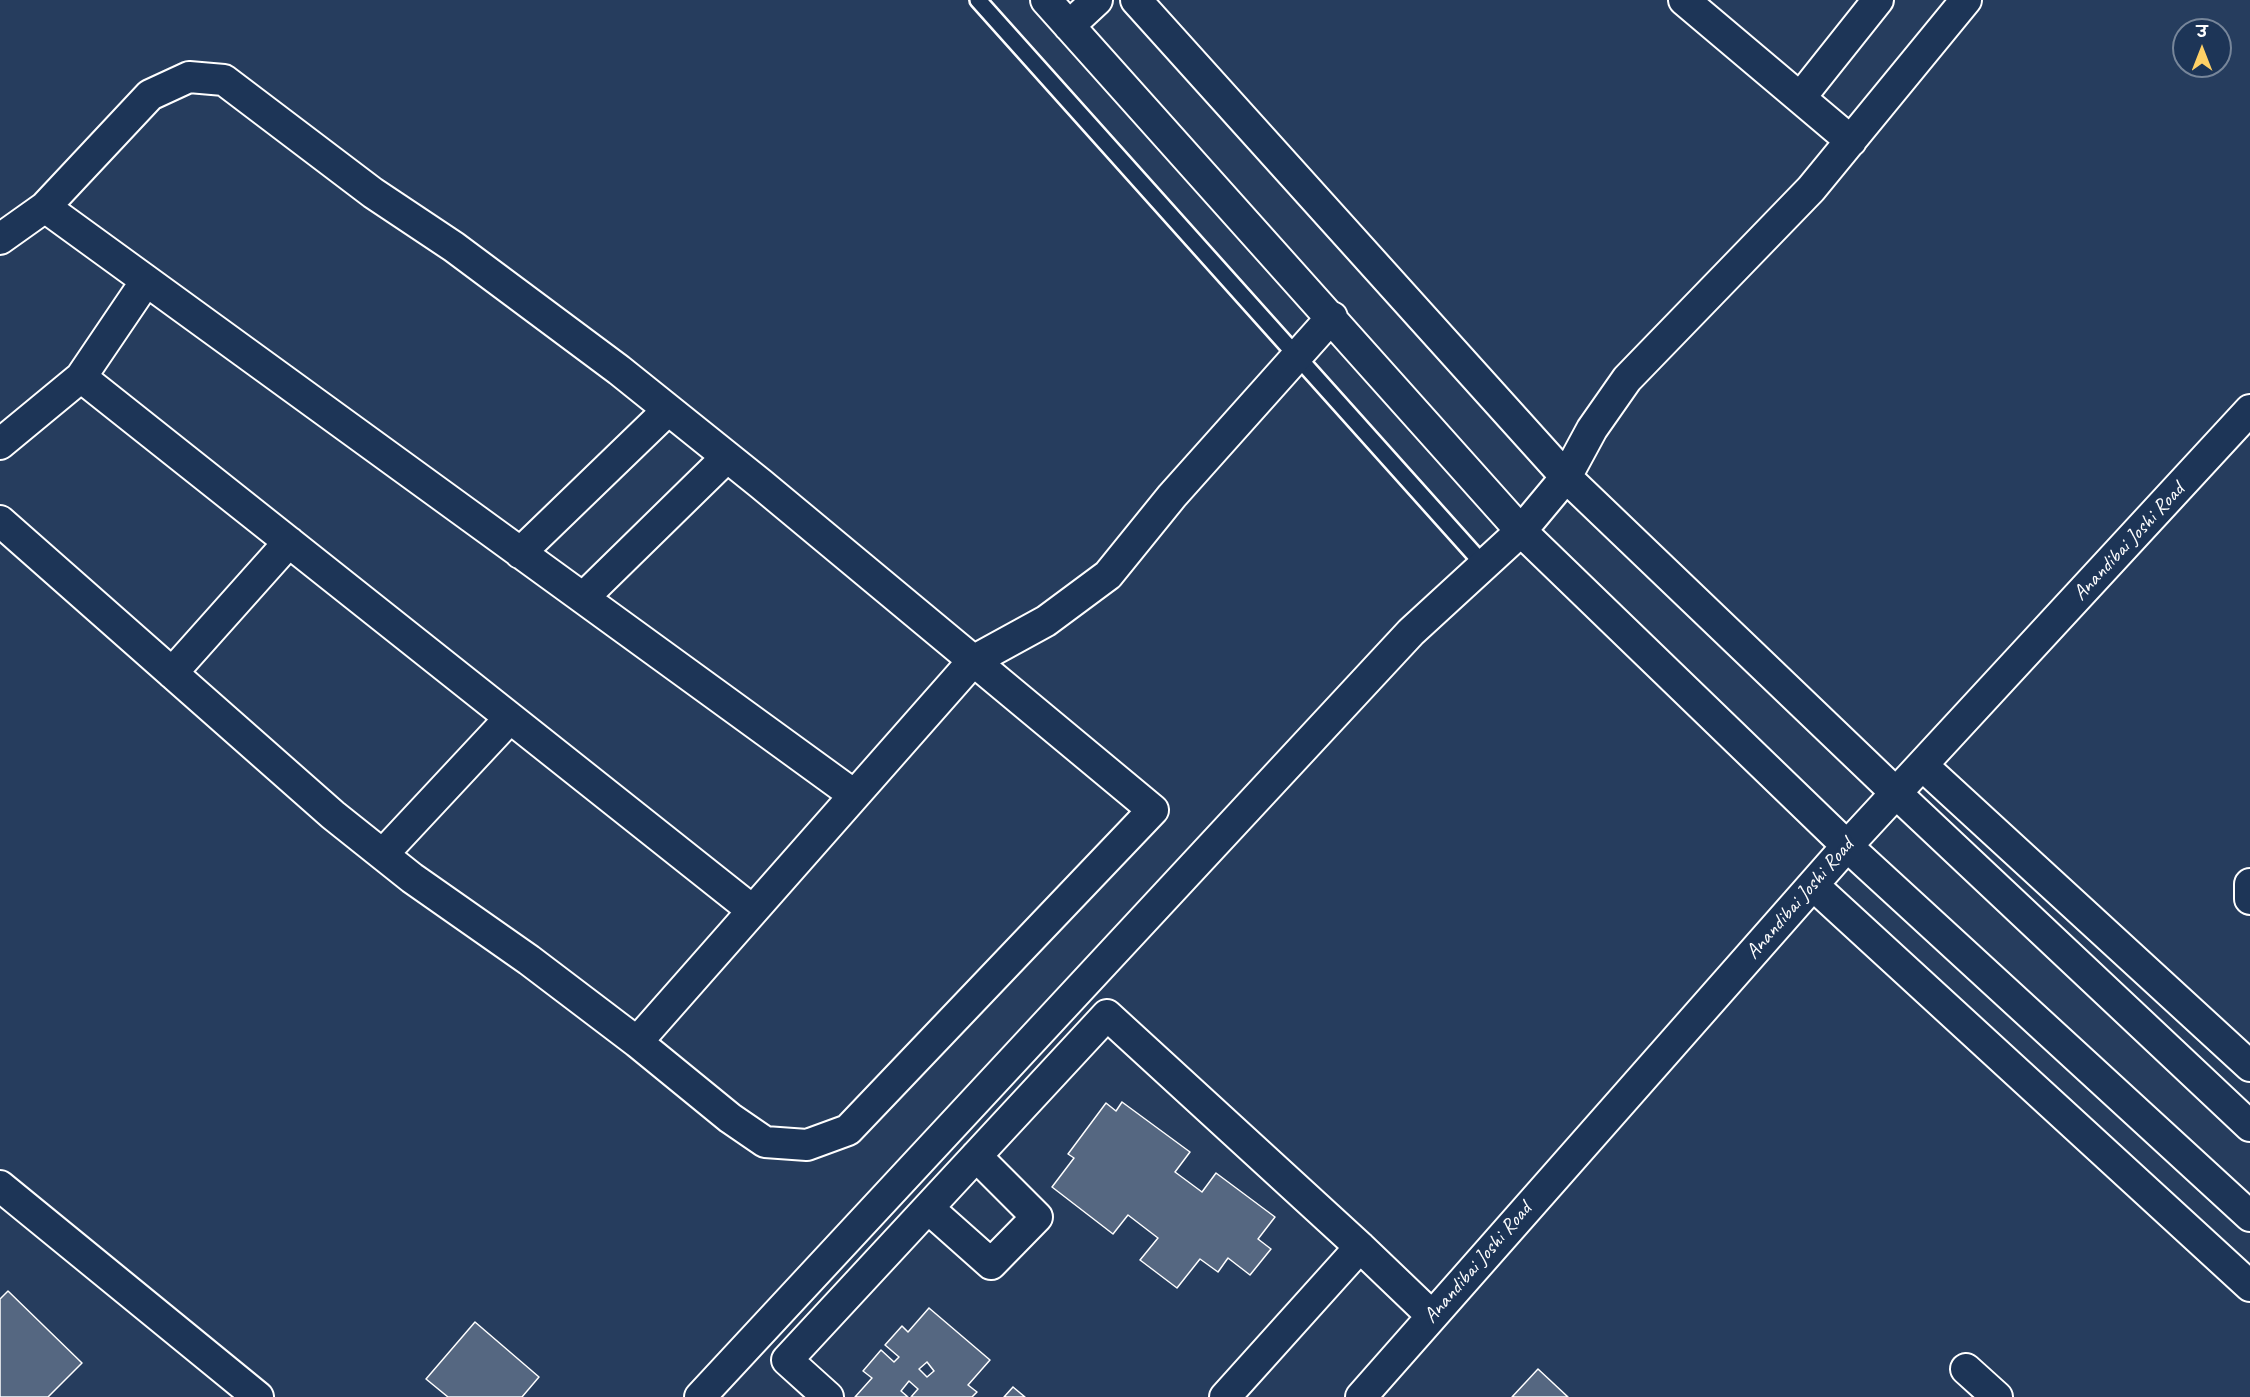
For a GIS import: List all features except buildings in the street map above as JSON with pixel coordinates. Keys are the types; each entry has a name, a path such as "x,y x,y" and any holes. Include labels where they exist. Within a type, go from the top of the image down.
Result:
{"street":[{"path":"1046,0 1332,317 1521,531 1847,846 2250,1216"},
{"path":"1069,26 1097,0"},
{"path":"1136,0 1566,477 1896,793 2250,1126"},
{"path":"1684,0 1851,141"},
{"path":"1800,98 1878,0"},
{"path":"700,1397 1411,632 1521,531 1566,477 1592,429 1627,378 1811,189 1966,0"},
{"path":"0,239 45,207 150,94 189,77 224,80 373,193 454,247 544,312 727,457 1153,810 848,1130 807,1145 765,1142 729,1118 637,1042 529,960 412,878 333,815 0,521"},
{"path":"45,207 854,795"},
{"path":"0,444 81,377 146,281"},
{"path":"637,1042 973,661 1046,621 1108,575 1172,496 1332,317"},
{"path":"81,377 752,910"},
{"path":"520,553 668,410"},
{"name":"Anandibai Joshi Road","path":"1360,1397 1847,846 1922,765 2240,442 2250,410"},
{"path":"583,598 727,457"},
{"path":"172,673 289,542"},
{"path":"383,854 510,718"},
{"path":"1922,765 2250,1066"},
{"path":"1813,885 2250,1286"},
{"path":"2250,885 2250,899"},
{"path":"828,1397 787,1360 1107,1015 1360,1246 1432,1316"},
{"path":"928,1208 992,1264 1037,1217 976,1156"},
{"path":"0,1185 258,1397"},
{"path":"1225,1397 1360,1246"},
{"path":"1966,1369 1997,1397"}],"lane":[{"path":"978,0 1484,565"}]}
